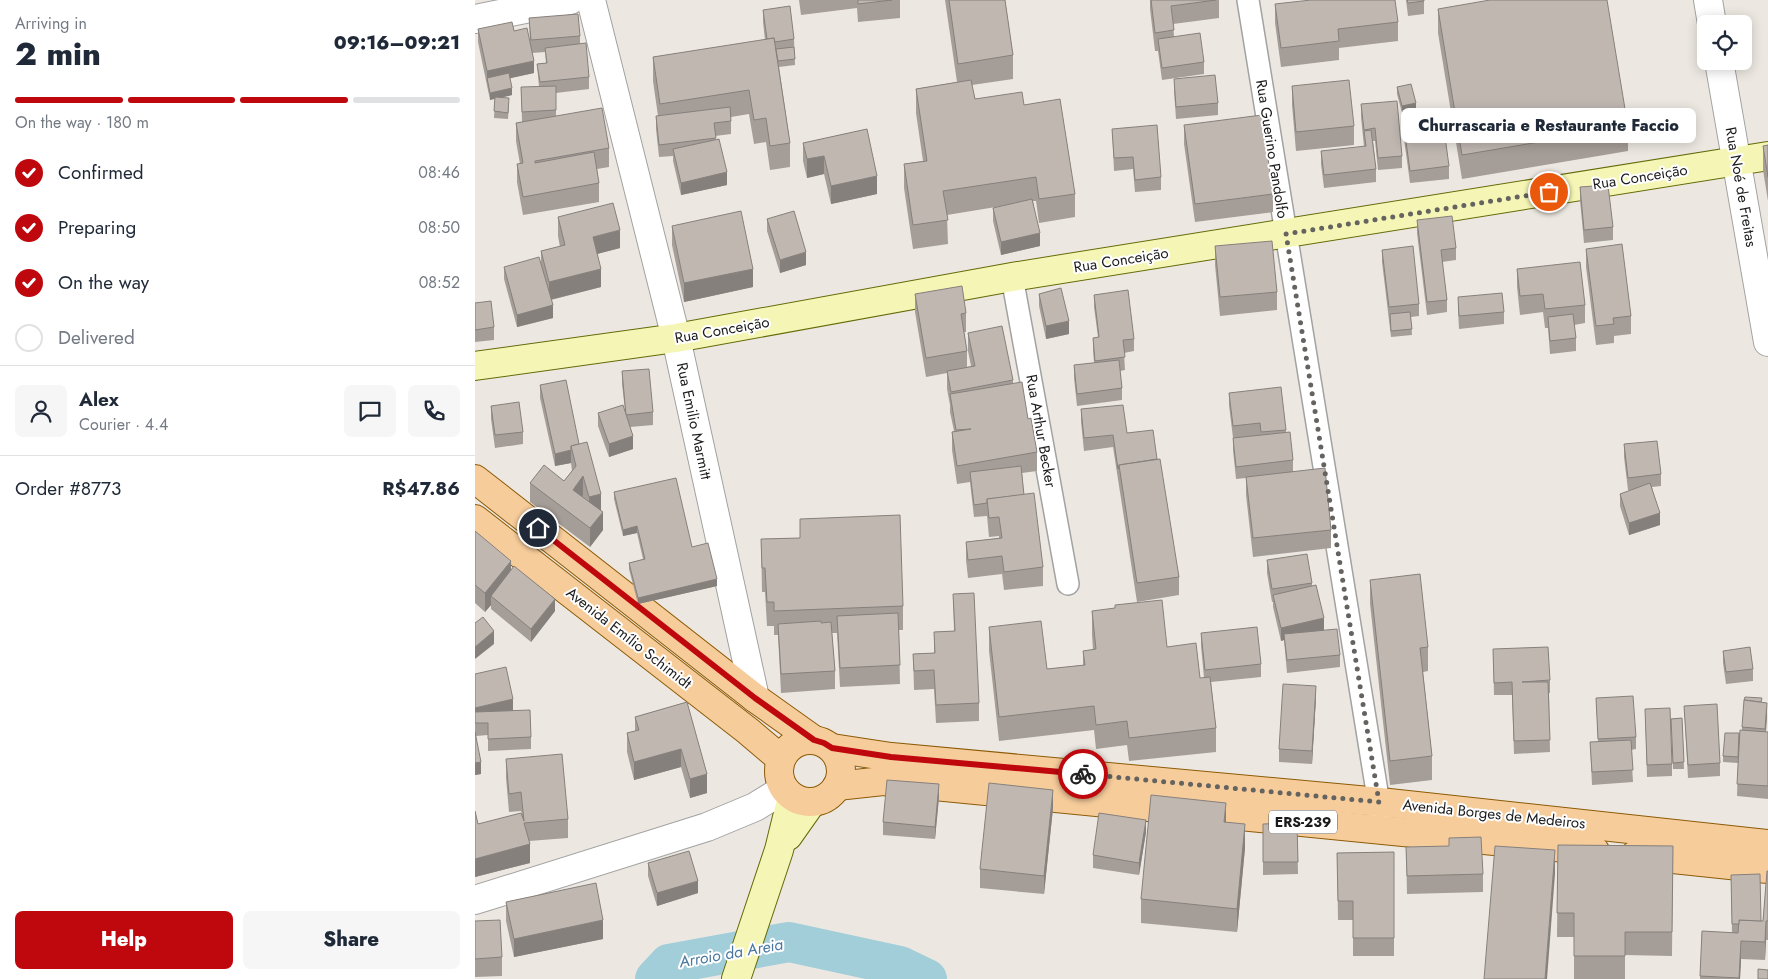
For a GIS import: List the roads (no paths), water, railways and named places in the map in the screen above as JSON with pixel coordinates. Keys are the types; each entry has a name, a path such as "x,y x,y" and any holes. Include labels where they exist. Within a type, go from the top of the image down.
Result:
{"main road":[{"name":"Rua Conceição","path":"475,366 675,338 1012,277 1768,156"},
{"name":"Avenida Emílio Schimidt","path":"475,479 755,698 823,744"},
{"name":"Avenida Emílio Schimidt","path":"475,519 781,759"},
{"path":"598,614 616,590"},
{"path":"804,740 823,744 838,756 841,776 837,786 831,795 822,800 796,796 780,780 779,769 781,759 787,750 804,740"},
{"name":"Avenida Borges de Medeiros","path":"823,744 891,757 1379,802 1730,852 1768,869"},
{"name":"Avenida Borges de Medeiros","path":"837,786 883,781 1383,830 1730,852 1768,844"},
{"path":"736,979 796,796"}],"street":[{"path":"475,19 570,0"},
{"name":"Rua Emilio Marmitt","path":"591,0 675,338 755,698"},
{"name":"Rua Guerino Pandolfo","path":"1248,0 1383,830"},
{"path":"1708,0 1710,15"},
{"name":"Rua Noé de Freitas","path":"1721,70 1768,342"},
{"name":"Rua Arthur Becker","path":"1012,277 1069,584"},
{"path":"475,900 707,827 755,808 796,796"}],"waterway":[{"name":"Arroio da Areia","path":"655,979 669,964 789,942 900,966 927,979"}],"place":[{"name":"Churrascaria e Restaurante Faccio","path":"1549,192"}]}
